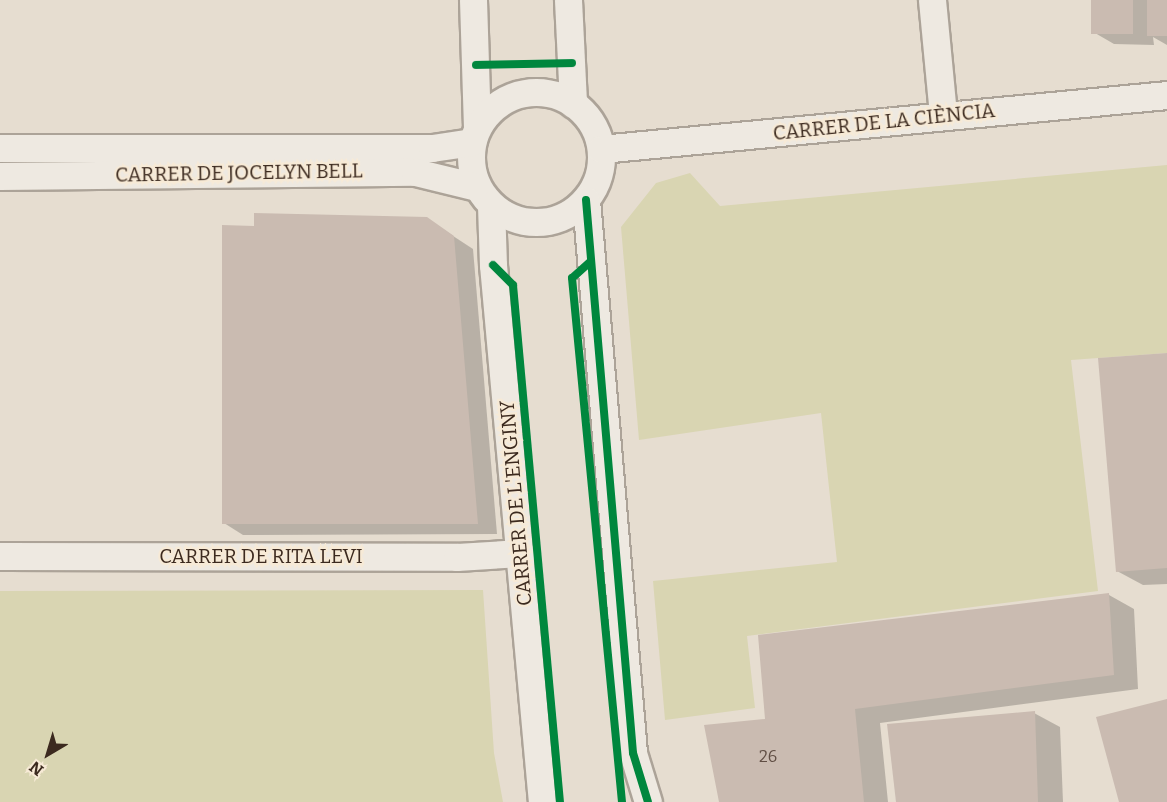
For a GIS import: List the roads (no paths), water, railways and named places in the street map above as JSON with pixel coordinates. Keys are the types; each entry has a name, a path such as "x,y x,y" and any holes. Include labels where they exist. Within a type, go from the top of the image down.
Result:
{"street":[{"path":"473,0 475,135 471,165 484,196 520,221 542,223 564,217 586,200 597,180 601,149 596,132 584,113 573,104 552,94 525,93 503,101 491,110 475,135"},
{"path":"568,0 573,104"},
{"path":"932,0 943,115"},
{"name":"CARRER DE LA CIÈNCIA","path":"601,149 1167,95"},
{"name":"CARRER DE JOCELYN BELL","path":"0,148 432,148 475,135"},
{"name":"CARRER DE JOCELYN BELL","path":"0,176 415,172 484,196"},
{"name":"CARRER DE L'ENGINY","path":"484,196 493,265 521,553 542,802"},
{"path":"586,200 633,753 648,802"},
{"name":"CARRER DE RITA LEVI","path":"0,556 457,557 521,553"}]}
